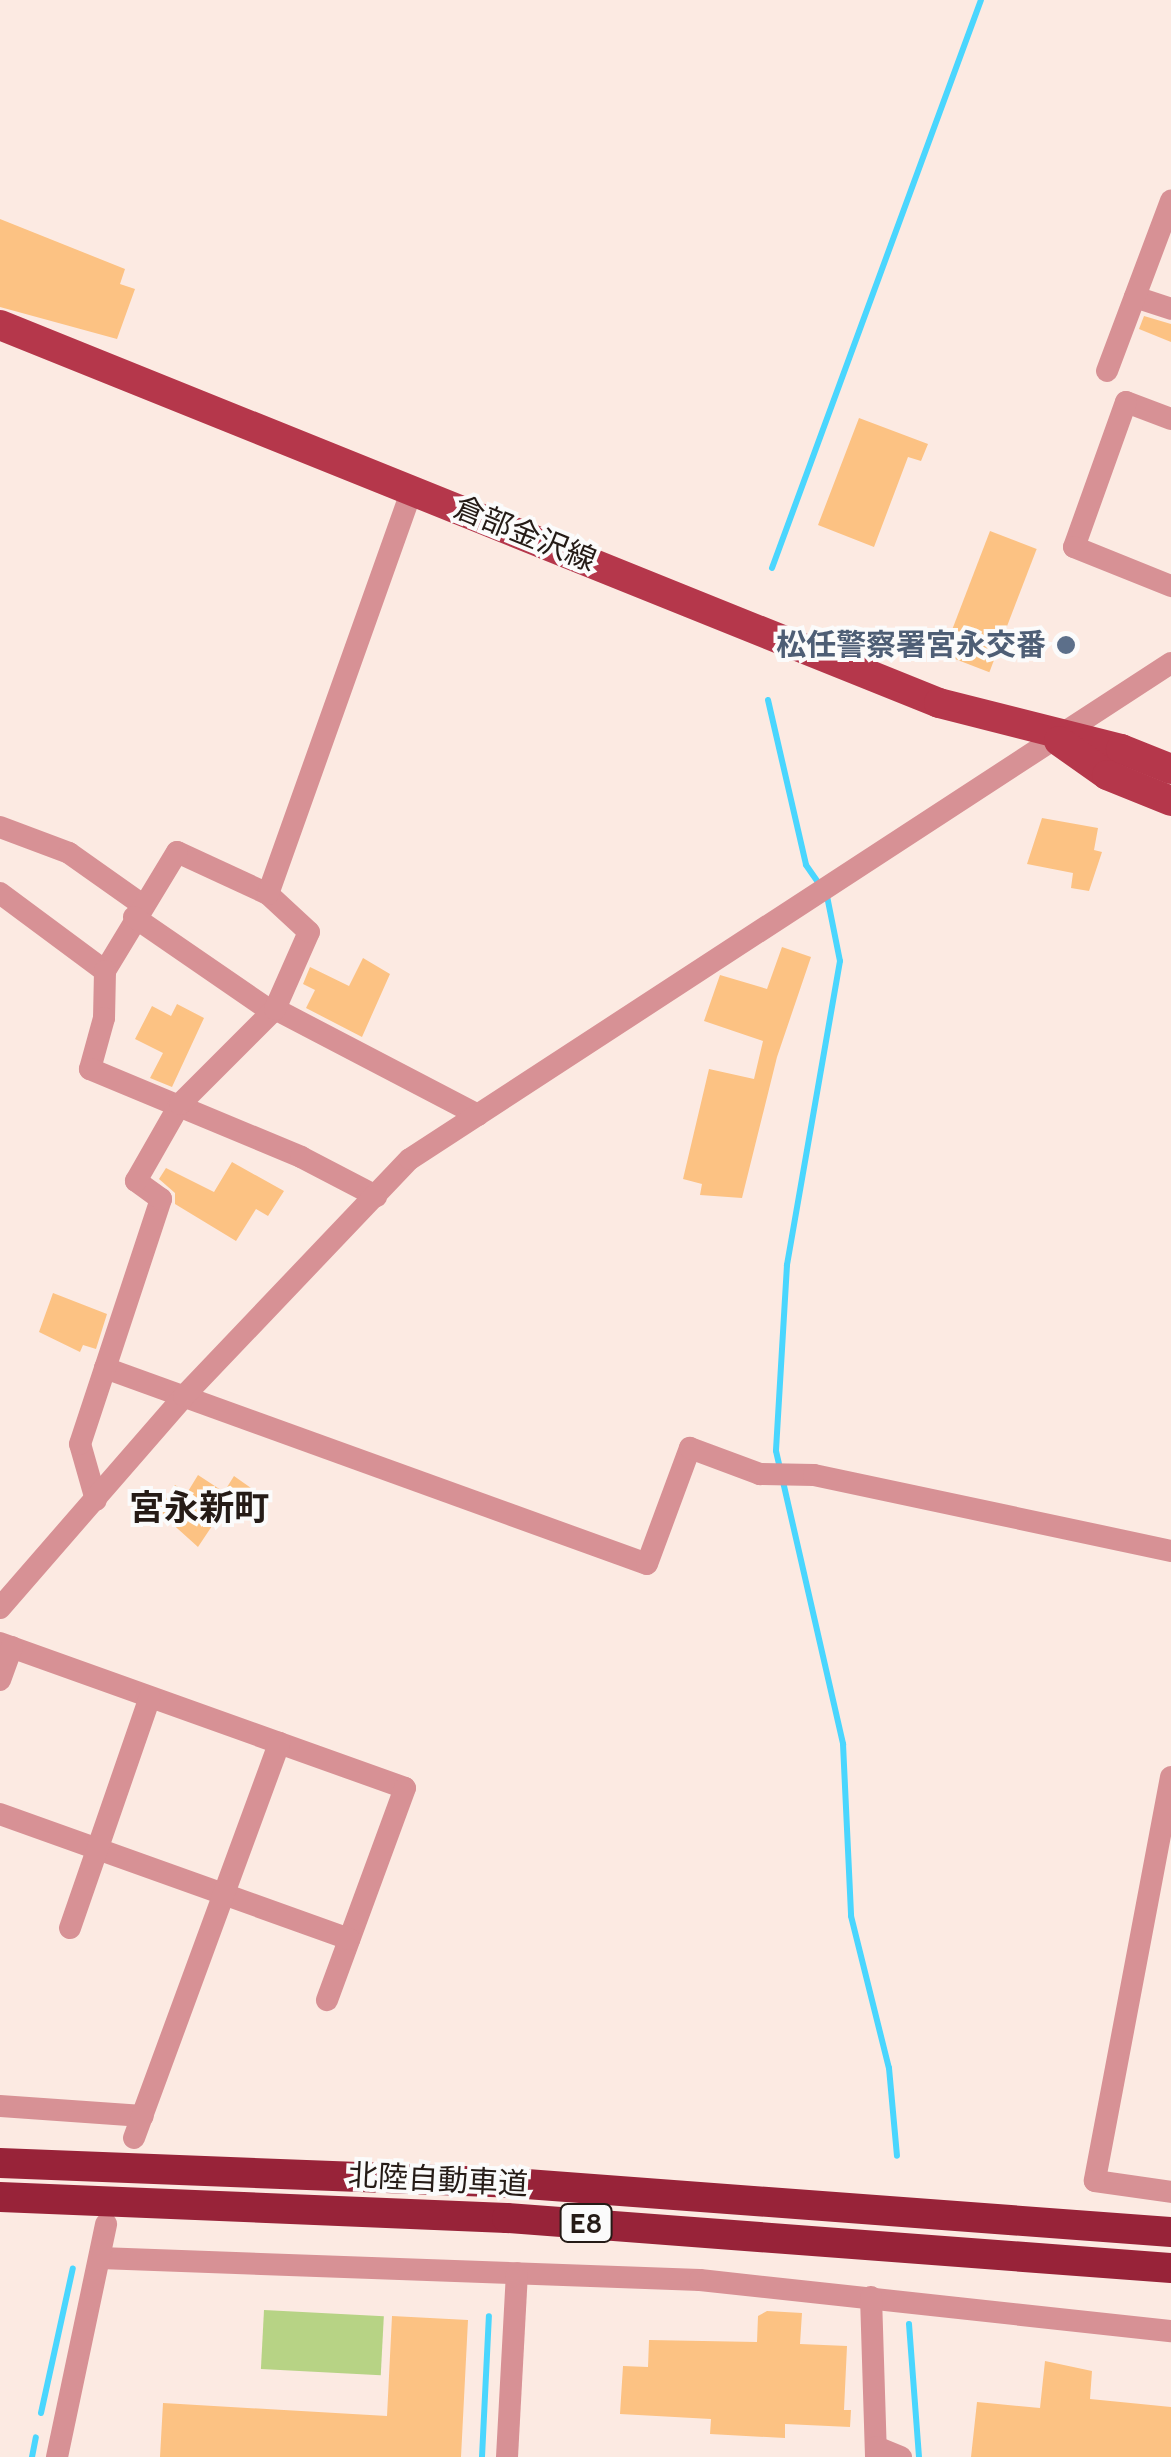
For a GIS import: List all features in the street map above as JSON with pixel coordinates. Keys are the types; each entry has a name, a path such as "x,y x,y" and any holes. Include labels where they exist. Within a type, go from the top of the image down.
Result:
{"highway":[{"name":"北陸自動車道","path":"0,2163 661,2192 1171,2232"},
{"name":"北陸自動車道","path":"0,2198 507,2218 1171,2268"}],"main road":[{"name":"倉部金沢線","path":"0,325 939,703 1052,736 1121,749 1171,769"},
{"name":"倉部金沢線","path":"1052,736 1107,776 1171,801"}],"street":[{"path":"1107,371 1169,210"},
{"path":"1135,297 1171,309"},
{"path":"1171,419 1126,402 1074,547 1171,586"},
{"path":"268,894 412,489"},
{"path":"0,1608 184,1396 410,1160 1052,736 1171,663"},
{"path":"0,828 69,853 137,911 274,1011 478,1115"},
{"path":"96,1500 80,1444 161,1200 136,1181 180,1104 274,1011 309,932 268,894 177,852 137,911 105,970 104,1018 90,1069 180,1104 376,1196"},
{"path":"0,893 105,970"},
{"path":"105,1368 647,1564 690,1448 781,1474 1171,1551"},
{"path":"0,1680 6,1645 404,1788 327,2000"},
{"path":"70,1928 150,1697"},
{"path":"0,2106 139,2128 279,1743"},
{"path":"1171,1777 1095,2181 1171,2192"},
{"path":"0,1814 349,1939"},
{"path":"56,2457 106,2224"},
{"path":"100,2258 700,2280 871,2297 926,2309 1171,2331"},
{"path":"507,2457 517,2273"},
{"path":"871,2297 886,2453"}],"green space":[{"path":"264,2310 384,2316 381,2375 261,2369"}],"building":[{"path":"0,219 125,269 120,284 135,289 117,339 0,307"},
{"path":"1144,316 1171,324 1171,342 1139,329"},
{"path":"859,418 928,444 921,461 908,457 874,547 818,525"},
{"path":"990,531 1037,549 989,672 943,654"},
{"path":"1042,818 1098,828 1094,850 1102,852 1089,891 1071,888 1073,873 1027,864"},
{"path":"782,947 811,957 777,1057 742,1198 700,1195 702,1184 683,1179 709,1069 754,1079 763,1041 704,1021 720,975 767,989"},
{"path":"363,958 390,974 362,1037 306,1008 315,990 303,984 310,967 349,986"},
{"path":"177,1004 204,1018 172,1087 150,1078 163,1053 135,1039 152,1006 171,1016"},
{"path":"232,1162 284,1191 268,1216 256,1209 236,1241 175,1204 175,1193 159,1179 166,1168 214,1192"},
{"path":"53,1293 107,1314 96,1349 83,1345 80,1352 39,1332"},
{"path":"198,1475 224,1492 234,1476 251,1488 230,1519 216,1520 198,1547 158,1511 175,1485 187,1493"},
{"path":"767,2311 802,2313 800,2344 847,2346 844,2410 851,2410 850,2427 785,2424 785,2438 710,2434 711,2419 620,2414 623,2366 648,2367 649,2340 757,2342 758,2316"},
{"path":"392,2316 468,2320 461,2457 160,2457 163,2403 387,2416"},
{"path":"1045,2361 1092,2371 1090,2399 1171,2407 1171,2457 971,2457 977,2402 1040,2408"}],"waterway":[{"path":"772,568 981,0"},
{"path":"768,700 806,865 820,885"},
{"path":"827,896 840,961 787,1265 776,1451 843,1744 851,1916 889,2068 897,2156"},
{"path":"41,2413 73,2268"},
{"path":"482,2457 489,2316"},
{"path":"909,2324 919,2457"},
{"path":"32,2457 36,2437"}],"place":[{"name":"松任警察署宮永交番","path":"1066,645"}],"district":[{"name":"宮永新町","path":"199,1508"}]}
